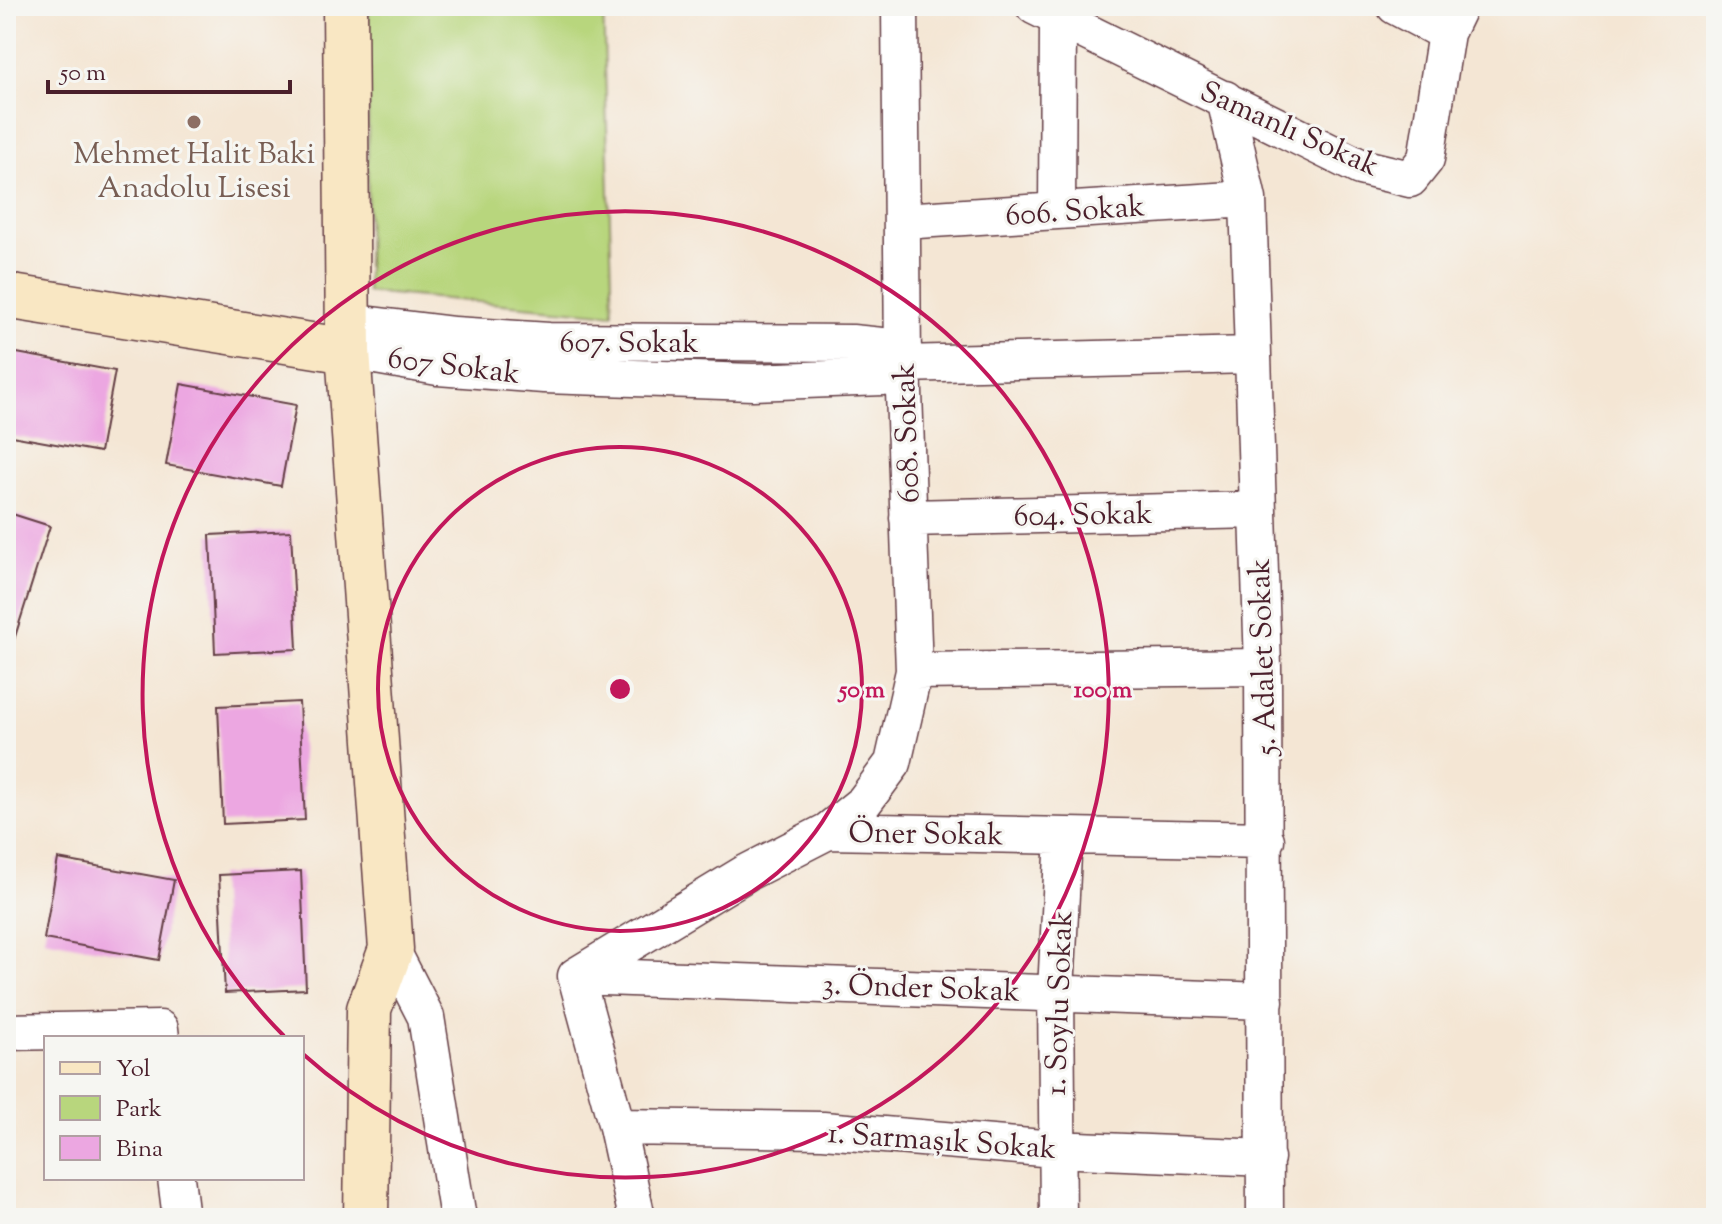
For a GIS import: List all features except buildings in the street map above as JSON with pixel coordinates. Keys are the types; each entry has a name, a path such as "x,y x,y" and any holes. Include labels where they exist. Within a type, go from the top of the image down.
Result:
{"street":[{"path":"345,6 348,336 391,949 426,1017 458,1218"},
{"name":"608. Sokak","path":"828,831 864,802 893,763 914,671 903,364 900,6"},
{"path":"1395,6 1452,20"},
{"path":"1046,13 1057,211"},
{"name":"Samanlı Sokak","path":"1046,13 1360,167 1410,179 1426,159 1452,20"},
{"name":"5. Adalet Sokak","path":"1225,99 1248,199 1266,840 1265,1218"},
{"name":"606. Sokak","path":"902,221 1248,199"},
{"path":"6,267 348,336"},
{"name":"607 Sokak","path":"6,296 348,336 438,367 544,375 753,382 883,377 903,364"},
{"path":"903,364 1251,355"},
{"name":"604. Sokak","path":"908,518 1258,510"},
{"path":"914,671 1263,667"},
{"name":"Öner Sokak","path":"576,976 746,873 828,831 1266,840"},
{"name":"1. Soylu Sokak","path":"1058,1218 1056,991 1064,836"},
{"path":"366,1218 369,1009 391,949"},
{"path":"576,976 617,1127 637,1218"},
{"name":"3. Önder Sokak","path":"576,976 1056,991 1265,1001"},
{"path":"6,1032 160,1034"},
{"name":"1. Sarmaşık Sokak","path":"617,1127 823,1130 1055,1149 1266,1158"},
{"path":"176,1180 181,1218"}],"green space":[{"path":"369,6 603,6 613,314 367,292"}],"place":[{"name":"Mehmet Halit Baki Anadolu Lisesi","path":"194,122"}]}
